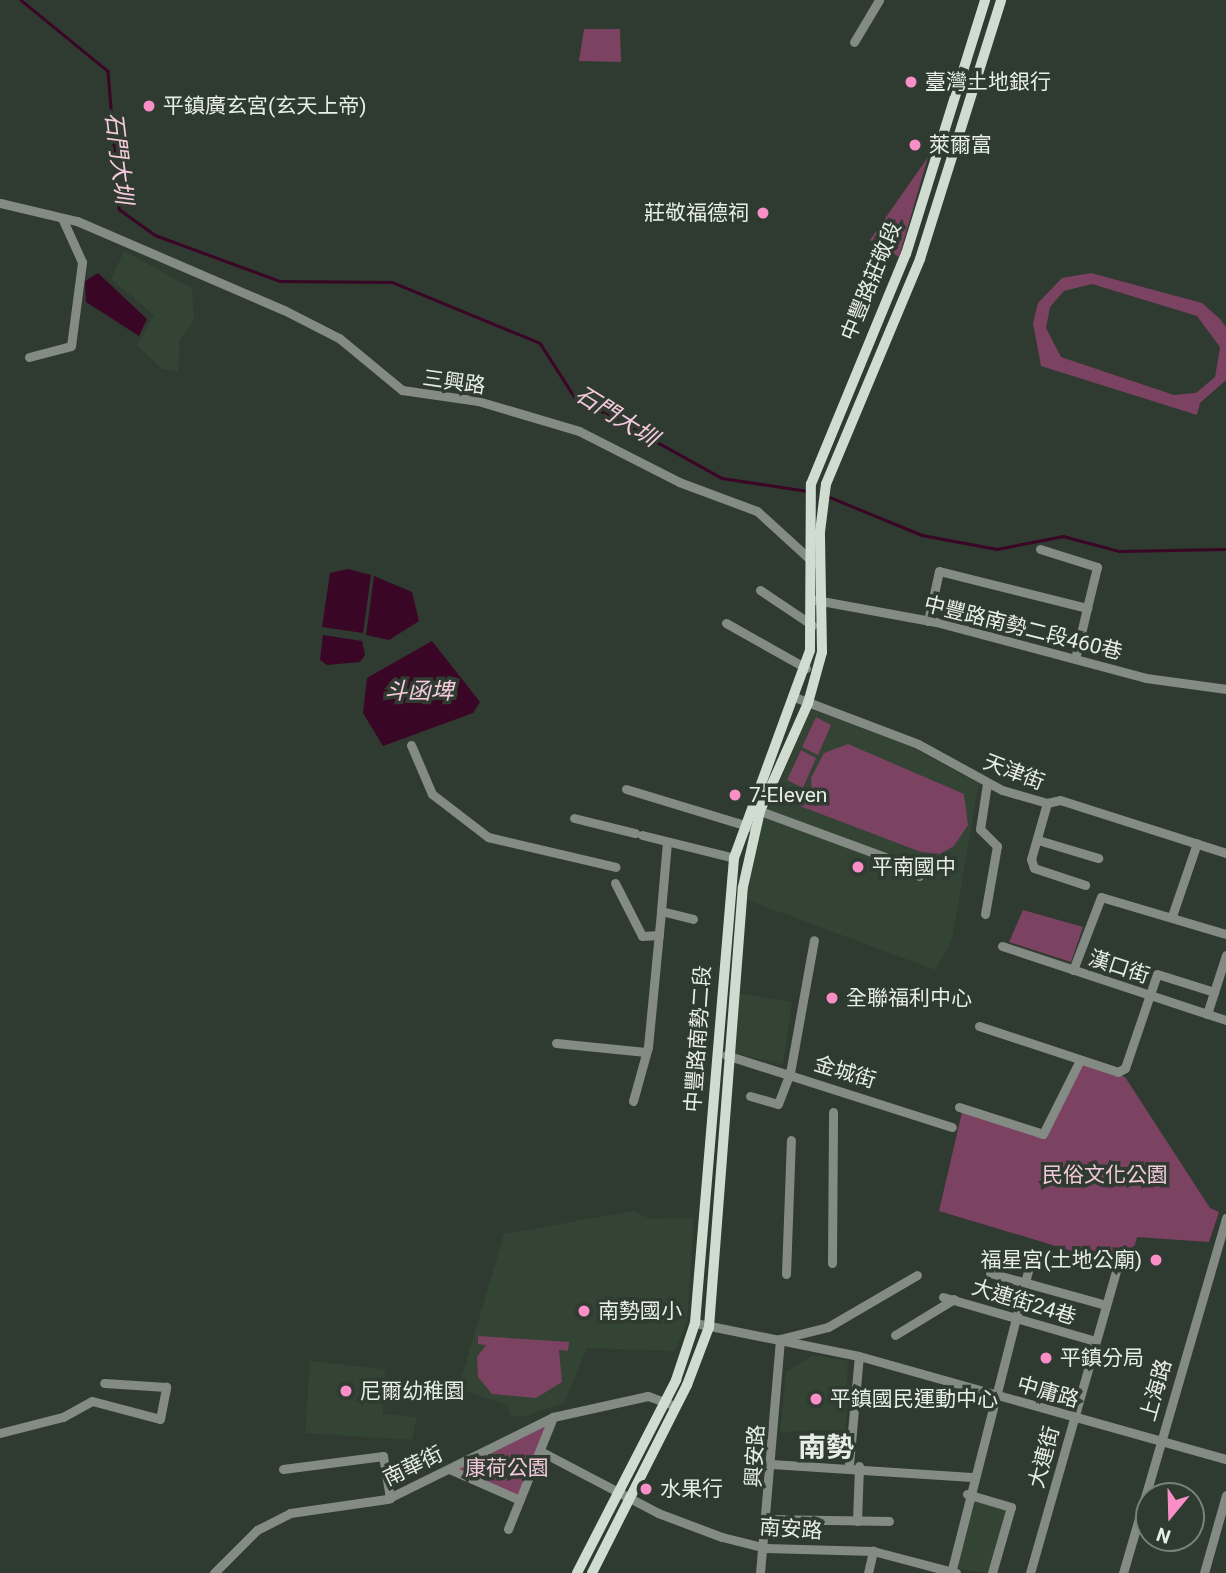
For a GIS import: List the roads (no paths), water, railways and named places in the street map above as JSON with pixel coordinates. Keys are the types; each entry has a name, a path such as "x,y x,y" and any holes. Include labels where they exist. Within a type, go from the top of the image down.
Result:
{"main road":[{"name":"中豐路莊敬段","path":"829,428 906,254 984,0"},
{"name":"中豐路莊敬段","path":"826,484 848,421 920,259 1001,0"},
{"name":"中豐路南勢二段","path":"671,1405 695,1323 733,858 742,824 797,698 806,668 812,625 810,490 829,428"},
{"name":"中豐路南勢二段","path":"577,1573 626,1492 709,1327 726,1055 754,828 808,703 822,652 821,569 826,484"},
{"name":"中豐路南勢二段","path":"592,1573 626,1492"}],"street":[{"path":"855,42 879,0"},
{"name":"三興路","path":"0,203 62,218 313,323 402,390 545,418 680,482 757,511 821,569"},
{"path":"29,357 71,346 82,262 62,218"},
{"path":"1040,549 1097,567 1075,659"},
{"path":"928,621 939,571 1087,608"},
{"path":"760,590 812,625"},
{"name":"中豐路南勢二段460巷","path":"811,600 823,600 928,621 1146,678 1226,689"},
{"path":"726,623 806,668"},
{"name":"天津街","path":"797,698 918,744 986,784 1047,803 1060,800 1226,853"},
{"path":"411,744 432,794 488,837 616,867"},
{"path":"985,914 997,846 980,829 986,784"},
{"path":"626,789 754,828"},
{"path":"1047,803 1034,868 1085,885"},
{"path":"760,811 918,869 919,876"},
{"path":"574,818 733,858"},
{"path":"1038,840 1098,858"},
{"path":"633,1101 646,1052 667,842"},
{"path":"1172,916 1197,843"},
{"path":"615,883 642,936 659,935"},
{"path":"1073,970 1105,897 1226,934"},
{"path":"661,911 693,919"},
{"path":"750,1096 778,1104 790,1073 814,940"},
{"name":"漢口街","path":"1002,946 1226,1020"},
{"path":"1208,1014 1226,955"},
{"path":"979,1026 1118,1072 1125,1068 1157,974 1214,992"},
{"path":"556,1043 646,1052"},
{"name":"金城街","path":"726,1055 790,1073 952,1127"},
{"path":"959,1107 1043,1135 1080,1060"},
{"path":"832,1263 833,1112"},
{"path":"786,1274 791,1140"},
{"name":"上海路","path":"1123,1573 1226,1218"},
{"path":"953,1573 967,1494 1028,1270"},
{"name":"大連街","path":"1030,1573 1116,1271"},
{"path":"990,1273 1106,1305"},
{"name":"中庸路","path":"780,1339 847,1318 917,1275"},
{"name":"大連街24巷","path":"943,1297 1095,1341"},
{"path":"895,1335 954,1299"},
{"name":"中庸路","path":"695,1323 859,1356 1226,1459"},
{"name":"興安路","path":"760,1573 769,1519 780,1339"},
{"path":"857,1521 854,1465 859,1356"},
{"path":"0,1433 63,1417 92,1401 160,1419 166,1387 104,1383"},
{"name":"南華街","path":"214,1573 257,1530 290,1513 390,1498 553,1418 648,1396 671,1405"},
{"path":"508,1529 553,1418"},
{"name":"南安路","path":"540,1451 626,1492 658,1513 765,1548 873,1551 953,1573"},
{"path":"283,1469 383,1456 390,1498"},
{"path":"771,1464 854,1465 972,1477"},
{"path":"449,1469 489,1492 520,1500"},
{"path":"967,1494 1011,1507 992,1573"},
{"path":"1204,1573 1226,1494"},
{"path":"769,1519 889,1521"},
{"path":"868,1573 873,1551"}],"water":[{"path":"98,273 147,319 139,336 86,302 85,281"},
{"name":"斗函埤","path":"348,569 371,575 363,633 322,627 330,573"},
{"path":"374,576 412,592 419,621 389,640 366,635"},
{"name":"斗函埤","path":"323,635 362,641 365,655 360,662 327,665 320,660"},
{"name":"斗函埤","path":"432,641 480,702 473,713 383,746 363,713 367,678"}],"waterway":[{"name":"石門大圳","path":"21,0 108,71 119,209 155,235 280,281 392,282 540,343 574,396 722,478 807,491"},
{"name":"石門大圳","path":"827,496 922,535 997,549 1063,536 1119,551 1226,549"}],"place":[{"name":"臺灣土地銀行","path":"911,82"},
{"name":"平鎮廣玄宮(玄天上帝)","path":"149,106"},
{"name":"萊爾富","path":"915,145"},
{"name":"莊敬福德祠","path":"763,213"},
{"name":"7-Eleven","path":"735,795"},
{"name":"平南國中","path":"858,867"},
{"name":"全聯福利中心","path":"832,998"},
{"name":"福星宮(土地公廟)","path":"1156,1260"},
{"name":"南勢國小","path":"584,1311"},
{"name":"平鎮分局","path":"1046,1358"},
{"name":"尼爾幼稚園","path":"346,1391"},
{"name":"平鎮國民運動中心","path":"816,1399"},
{"name":"水果行","path":"646,1489"}],"district":[{"name":"南勢","path":"826,1448"}],"park label":[{"name":"民俗文化公園","path":"1105,1175"},
{"name":"康荷公園","path":"507,1468"}]}
